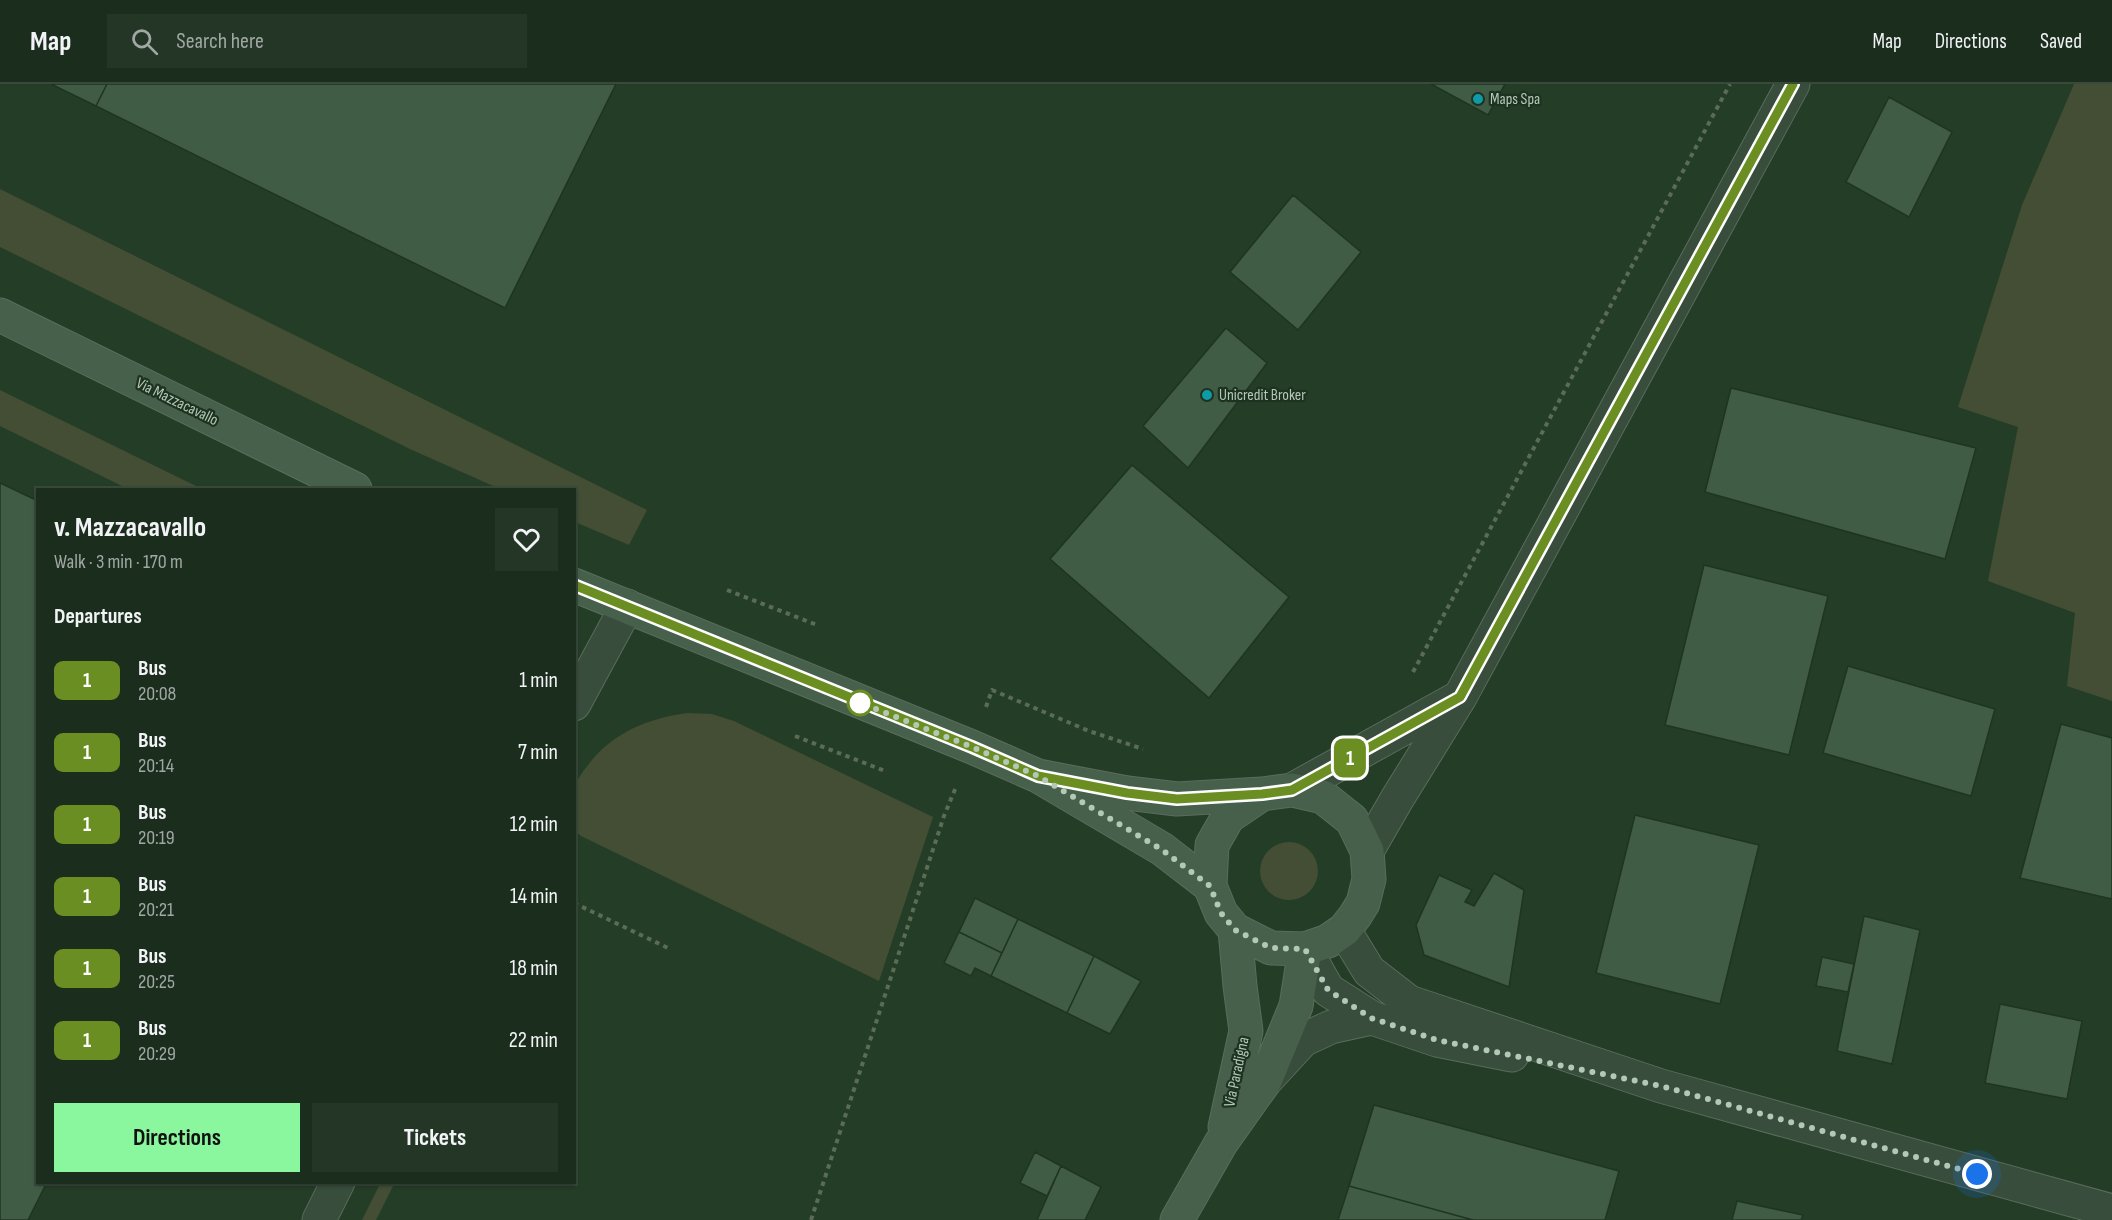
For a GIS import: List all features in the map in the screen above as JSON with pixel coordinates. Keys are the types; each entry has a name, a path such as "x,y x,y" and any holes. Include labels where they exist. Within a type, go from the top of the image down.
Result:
{"street":[{"path":"1367,851 1460,697 1793,84"},
{"name":"Via Mazzacavallo","path":"0,315 353,488"},
{"path":"576,586 1038,776 1161,849 1210,886"},
{"path":"576,700 627,606"},
{"name":"Via Paradigna","path":"1277,792 1323,797 1352,820 1367,851 1369,879 1363,903 1355,916 1344,930 1328,940 1305,949 1271,948 1235,930 1221,913 1210,886 1212,845 1228,817 1460,697"},
{"path":"1038,776 1127,793 1177,799 1277,792"},
{"name":"Via Paradigna","path":"1221,1143 1246,1030 1235,930"},
{"path":"1344,930 1369,971 1409,1002 1661,1086 2112,1211"},
{"path":"1305,949 1328,990 1371,1018 1437,1040 1661,1086"},
{"name":"Via Paradigna","path":"1265,1081 1296,1006 1305,949"},
{"name":"Via Paradigna","path":"1177,1220 1221,1143 1265,1081 1303,1040 1331,1027 1371,1018"},
{"path":"319,1220 337,1184"}],"path":[{"path":"1412,674 1730,84"},
{"path":"727,590 818,625"},
{"path":"811,1220 944,816 992,690 1089,730 1143,749 1153,750"},
{"path":"795,736 885,771"},
{"path":"576,904 668,948"}],"green space":[{"path":"2074,84 2112,84 2112,701 2067,686 2075,613 1988,581 2018,427 1958,407 2022,205"},
{"path":"0,189 647,510 629,545 576,522 576,488 498,488 412,450 0,247"},
{"path":"0,390 200,488 126,488 0,426"},
{"path":"712,714 734,721 933,817 879,981 576,832 576,783 582,772 608,744 620,736 645,723 673,715"},
{"path":"1289,842 1300,844 1313,855 1318,871 1316,882 1305,895 1289,900 1278,898 1265,887 1260,871 1262,860 1273,847"},
{"path":"380,1184 394,1184 376,1220 362,1220"}],"building":[{"path":"51,84 107,84 96,106"},
{"path":"107,84 616,84 505,308 96,106"},
{"name":"Maps Spa","path":"1431,84 1505,84 1488,115"},
{"path":"1889,97 1952,132 1909,217 1846,182"},
{"path":"1293,195 1361,252 1298,330 1230,272"},
{"name":"Unicredit Broker","path":"1226,328 1267,363 1188,468 1143,426"},
{"path":"1731,388 1976,448 1945,559 1705,492"},
{"path":"1132,465 1289,597 1209,698 1050,559"},
{"path":"0,483 36,500 36,1184 46,1184 28,1220 0,1220"},
{"path":"1704,565 1828,596 1789,755 1665,725"},
{"path":"1848,666 1995,709 1971,796 1823,753"},
{"path":"2061,724 2112,738 2112,899 2020,878"},
{"path":"1635,815 1759,845 1720,1004 1596,973"},
{"path":"1494,873 1524,890 1509,987 1424,955 1416,925 1439,875 1472,890 1465,902 1474,906"},
{"path":"975,898 1018,919 1002,953 959,932"},
{"path":"1864,916 1920,930 1892,1064 1837,1051"},
{"path":"1018,919 1094,956 1067,1013 991,976"},
{"path":"959,932 1002,953 991,976 975,968 971,976 944,963"},
{"path":"1094,956 1141,981 1110,1034 1067,1013"},
{"path":"1822,957 1854,964 1848,992 1816,986"},
{"path":"2000,1004 2082,1021 2067,1099 1985,1083"},
{"path":"1374,1105 1619,1171 1605,1220 1473,1220 1349,1186"},
{"path":"1035,1152 1061,1166 1047,1196 1020,1183"},
{"path":"1061,1166 1101,1187 1085,1220 1037,1220"},
{"path":"1349,1186 1473,1220 1338,1220"},
{"path":"1737,1201 1803,1215 1801,1220 1732,1220"}],"bus line":[{"name":"1","path":"576,586 1038,776 1127,793 1177,799 1292,790 1460,697 1793,84"}],"place":[{"name":"Maps Spa","path":"1478,99"},
{"name":"Unicredit Broker","path":"1207,395"}],"route":[{"path":"860,703 853,700 1038,776 1161,849 1210,886 1221,913 1235,930 1271,948 1305,949 1328,990 1371,1018 1437,1040 1661,1086 1977,1174"}]}
